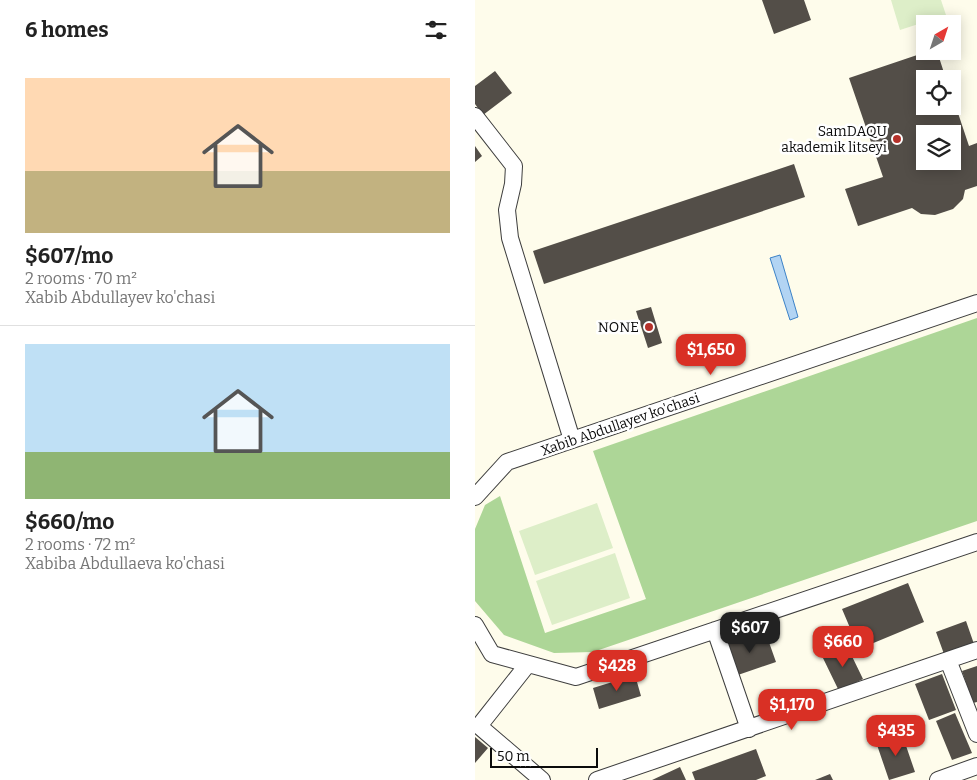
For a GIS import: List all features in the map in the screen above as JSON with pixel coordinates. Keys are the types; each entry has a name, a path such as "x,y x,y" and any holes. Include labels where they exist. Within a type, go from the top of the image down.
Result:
{"street":[{"path":"475,116 514,166 513,184 507,210 510,238 572,440"},
{"name":"Xabib Abdullayev ko'chasi","path":"475,497 481,483 507,462 977,303"},
{"path":"475,625 492,654 576,677 977,542"},
{"path":"715,630 749,729"},
{"path":"597,780 977,650"},
{"path":"948,660 977,734"},
{"path":"528,664 477,724 542,780"},
{"path":"938,780 977,766"}],"green space":[{"path":"891,0 941,0 946,15 916,15 916,25 900,30"},
{"path":"977,318 977,521 593,652 554,653 504,635 475,601 475,529 485,505 500,496 545,633 646,599 593,451"},
{"path":"597,503 613,548 535,575 519,531"},
{"path":"615,553 630,598 552,625 536,581"}],"water":[{"path":"780,255 798,317 790,320 770,258"}],"building":[{"path":"762,0 804,0 811,20 774,34"},
{"name":"SamDAQU akademik litseyi","path":"916,55 916,60 940,60 943,70 916,70 916,115 959,115 969,146 977,143 977,186 965,190 963,199 953,209 935,215 921,214 912,208 858,226 845,189 883,177 849,78"},
{"path":"495,71 512,93 483,115 475,104 475,86"},
{"path":"475,146 482,156 475,162"},
{"path":"794,164 805,197 544,284 533,251"},
{"name":"NONE","path":"651,307 662,343 648,348 636,311"},
{"path":"908,583 924,622 859,649 842,609"},
{"path":"966,621 974,644 944,654 936,632"},
{"path":"765,631 776,662 735,676 724,645"},
{"path":"846,644 863,679 839,691 822,656"},
{"path":"977,666 977,702 973,703 962,671"},
{"path":"942,674 956,710 929,720 915,684"},
{"path":"635,675 641,696 599,709 593,688"},
{"path":"955,713 972,753 952,760 936,721"},
{"path":"902,734 915,772 889,780 876,742"},
{"path":"475,737 488,748 475,763"},
{"path":"756,749 766,776 756,780 695,780 692,772"},
{"path":"680,767 686,780 652,780"},
{"path":"830,774 833,780 815,780"}],"place":[{"name":"SamDAQU akademik litseyi","path":"897,139"},
{"name":"NONE","path":"649,327"}]}
